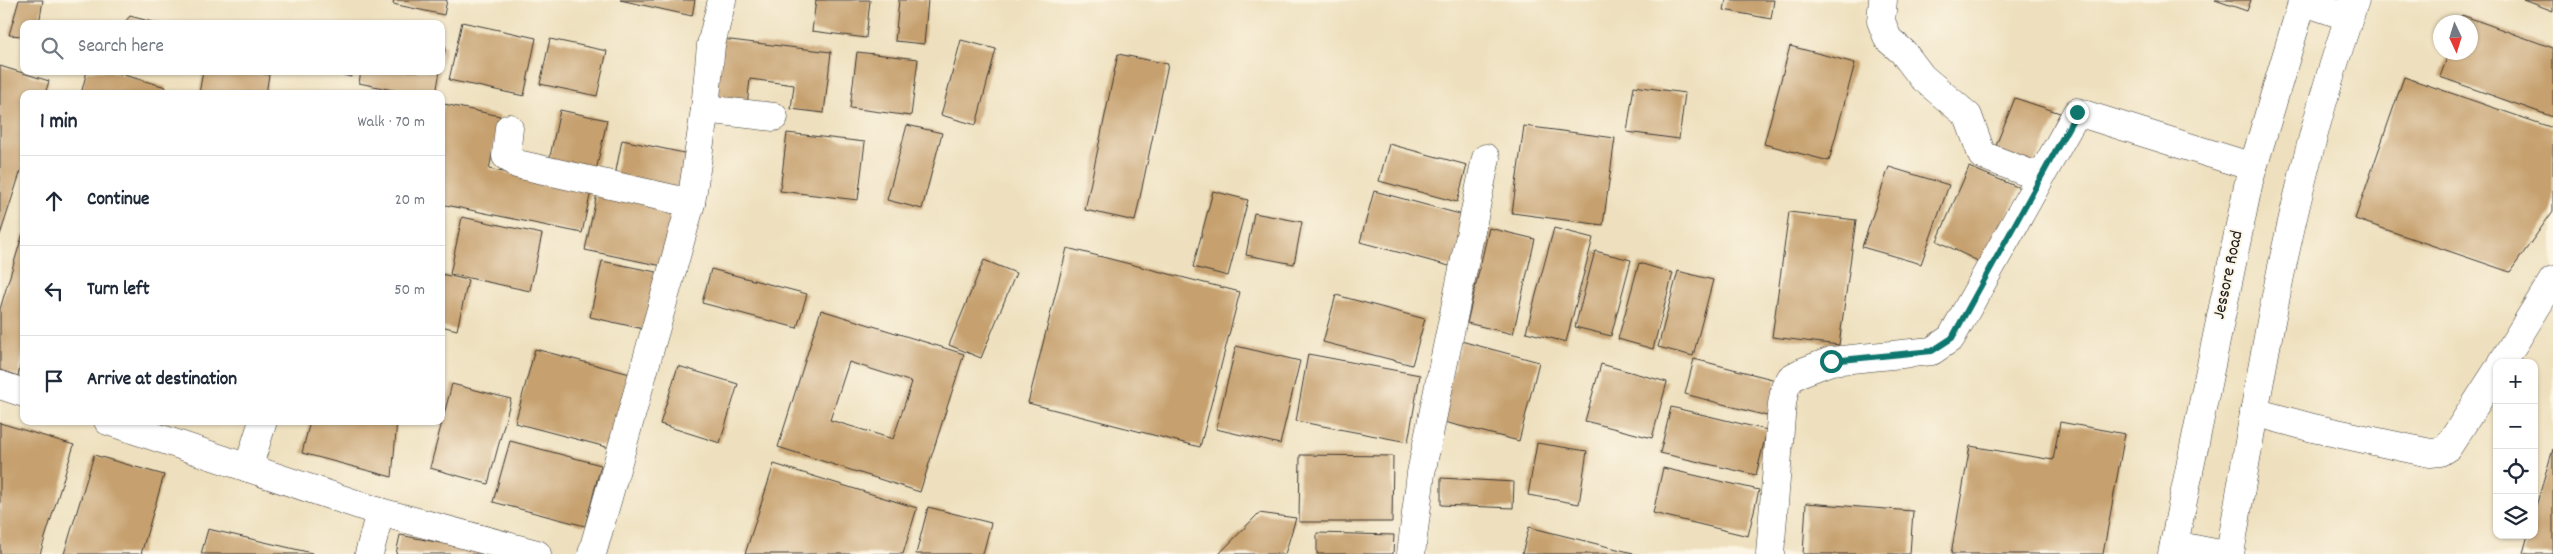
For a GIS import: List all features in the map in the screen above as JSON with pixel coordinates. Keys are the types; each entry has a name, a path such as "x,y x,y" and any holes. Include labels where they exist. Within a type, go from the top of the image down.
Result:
{"street":[{"path":"592,554 691,202 705,109 711,45 722,0"},
{"path":"1883,0 1881,21 1888,39 1903,52 1922,77 1968,116 1982,155 2039,178"},
{"path":"2230,554 2254,412 2297,197 2352,9 2302,1"},
{"name":"Jessore Road","path":"2173,550 2253,167 2302,1"},
{"path":"705,109 774,117"},
{"path":"1770,554 1782,404 1785,388 1790,378 1831,361 1932,351 1952,338 2077,112 2253,167"},
{"path":"509,128 506,156 517,164 691,202"},
{"path":"1411,554 1421,473 1486,158"},
{"path":"2504,359 2553,280"},
{"path":"2254,412 2323,430 2430,452 2440,452 2453,440 2493,377"},
{"path":"0,385 20,392"},
{"path":"120,425 380,512 537,554"},
{"path":"248,468 262,425"},
{"path":"370,554 380,512"},
{"path":"2173,550 2220,554"}],"building":[{"path":"19,0 43,0 40,20 20,20 20,36 9,35"},
{"path":"394,0 447,0 444,15 393,4"},
{"path":"620,0 695,0 692,16"},
{"path":"816,0 870,0 866,38 812,31"},
{"path":"899,0 928,0 924,44 895,41"},
{"path":"1726,0 1774,0 1771,19 1724,10"},
{"path":"2215,0 2251,0 2247,11"},
{"path":"2524,0 2553,0 2553,11"},
{"path":"130,16 145,20 126,20"},
{"path":"2478,21 2553,48 2553,117 2440,77 2446,60 2478,60"},
{"path":"462,22 536,38 524,96 449,80"},
{"path":"550,39 607,51 597,96 540,84"},
{"path":"722,39 831,52 824,113 791,109 794,85 750,79 747,106 713,102"},
{"path":"961,40 996,49 976,125 941,115"},
{"path":"1790,46 1855,63 1829,161 1764,144"},
{"path":"857,52 918,59 911,116 850,108"},
{"path":"1118,54 1168,64 1135,221 1085,210"},
{"path":"0,66 20,72 20,75 29,75 49,81 46,90 20,90 20,173 0,235"},
{"path":"86,75 124,75 166,87 165,90 82,90"},
{"path":"202,75 269,75 267,90 200,90"},
{"path":"360,75 439,75 437,90 393,90 359,83"},
{"path":"2404,77 2553,128 2553,211 2510,272 2355,219"},
{"path":"1634,86 1685,93 1679,139 1627,132"},
{"path":"2015,98 2060,113 2031,169 1993,153"},
{"path":"445,104 500,116 489,169 591,191 582,233 445,205"},
{"path":"560,110 607,120 596,171 549,161"},
{"path":"907,125 942,133 922,209 887,200"},
{"path":"1524,126 1615,138 1603,225 1512,213"},
{"path":"787,133 865,142 858,200 780,191"},
{"path":"622,140 689,154 679,195 614,181"},
{"path":"1389,144 1467,165 1457,202 1379,181"},
{"path":"1889,167 1949,185 1921,264 1862,247"},
{"path":"1969,167 2020,188 1984,264 1937,241"},
{"path":"598,189 680,207 667,267 585,250"},
{"path":"1213,191 1248,200 1228,276 1193,267"},
{"path":"1374,191 1467,216 1453,267 1360,242"},
{"path":"1789,212 1856,220 1839,345 1772,337"},
{"path":"1254,213 1302,222 1294,264 1246,255"},
{"path":"462,217 542,234 530,291 450,274"},
{"path":"1489,228 1535,239 1513,334 1467,323"},
{"path":"1554,228 1593,238 1566,342 1526,332"},
{"path":"20,243 20,367 18,376 0,370 0,309"},
{"path":"1067,248 1240,292 1200,447 1028,403"},
{"path":"1595,251 1631,260 1611,336 1575,327"},
{"path":"984,260 1016,273 981,358 949,345"},
{"path":"602,261 661,273 648,330 590,317"},
{"path":"1639,263 1673,273 1653,349 1618,339"},
{"path":"711,269 807,294 797,328 702,303"},
{"path":"1678,271 1713,280 1693,356 1658,347"},
{"path":"445,275 468,280 457,330 445,327"},
{"path":"1336,295 1425,319 1412,365 1323,342"},
{"path":"821,310 964,354 920,492 778,447","holes":["849,362 912,382 893,439 830,420"]},
{"path":"1461,341 1539,362 1519,441 1440,421"},
{"path":"1236,346 1300,361 1280,444 1216,429"},
{"path":"535,349 634,375 614,449 515,423"},
{"path":"1308,354 1420,375 1408,442 1296,421"},
{"path":"1694,359 1776,380 1767,416 1685,394"},
{"path":"1601,364 1667,382 1652,438 1585,421"},
{"path":"678,366 738,384 720,443 660,424"},
{"path":"452,384 511,399 488,484 430,468 441,425 445,425 445,411"},
{"path":"1671,407 1767,430 1756,475 1660,453"},
{"path":"2060,422 2125,434 2103,554 1951,554 1970,446 2053,460"},
{"path":"0,423 74,445 40,554 0,554"},
{"path":"309,425 397,425 392,477 302,453"},
{"path":"510,441 601,465 585,526 493,502"},
{"path":"1537,443 1587,451 1579,504 1528,495"},
{"path":"2553,449 2553,554 2523,553 2527,539 2538,539 2538,500"},
{"path":"94,455 164,475 141,554 64,554"},
{"path":"1300,455 1393,456 1392,522 1299,522"},
{"path":"774,464 917,508 903,554 745,554"},
{"path":"1663,468 1759,490 1748,536 1653,513"},
{"path":"1441,478 1514,482 1513,508 1441,505"},
{"path":"1806,503 1913,511 1910,554 1803,554"},
{"path":"928,507 991,523 983,554 916,554"},
{"path":"1259,513 1296,518 1285,554 1219,554"},
{"path":"1529,527 1633,553 1633,554 1522,554"},
{"path":"208,529 312,553 312,554 201,554"},
{"path":"1317,533 1394,535 1393,554 1317,554"},
{"path":"400,535 493,553 493,554 396,554"}],"route":[{"path":"1831,361 1932,351 1952,338 2057,145 2077,112"}]}
